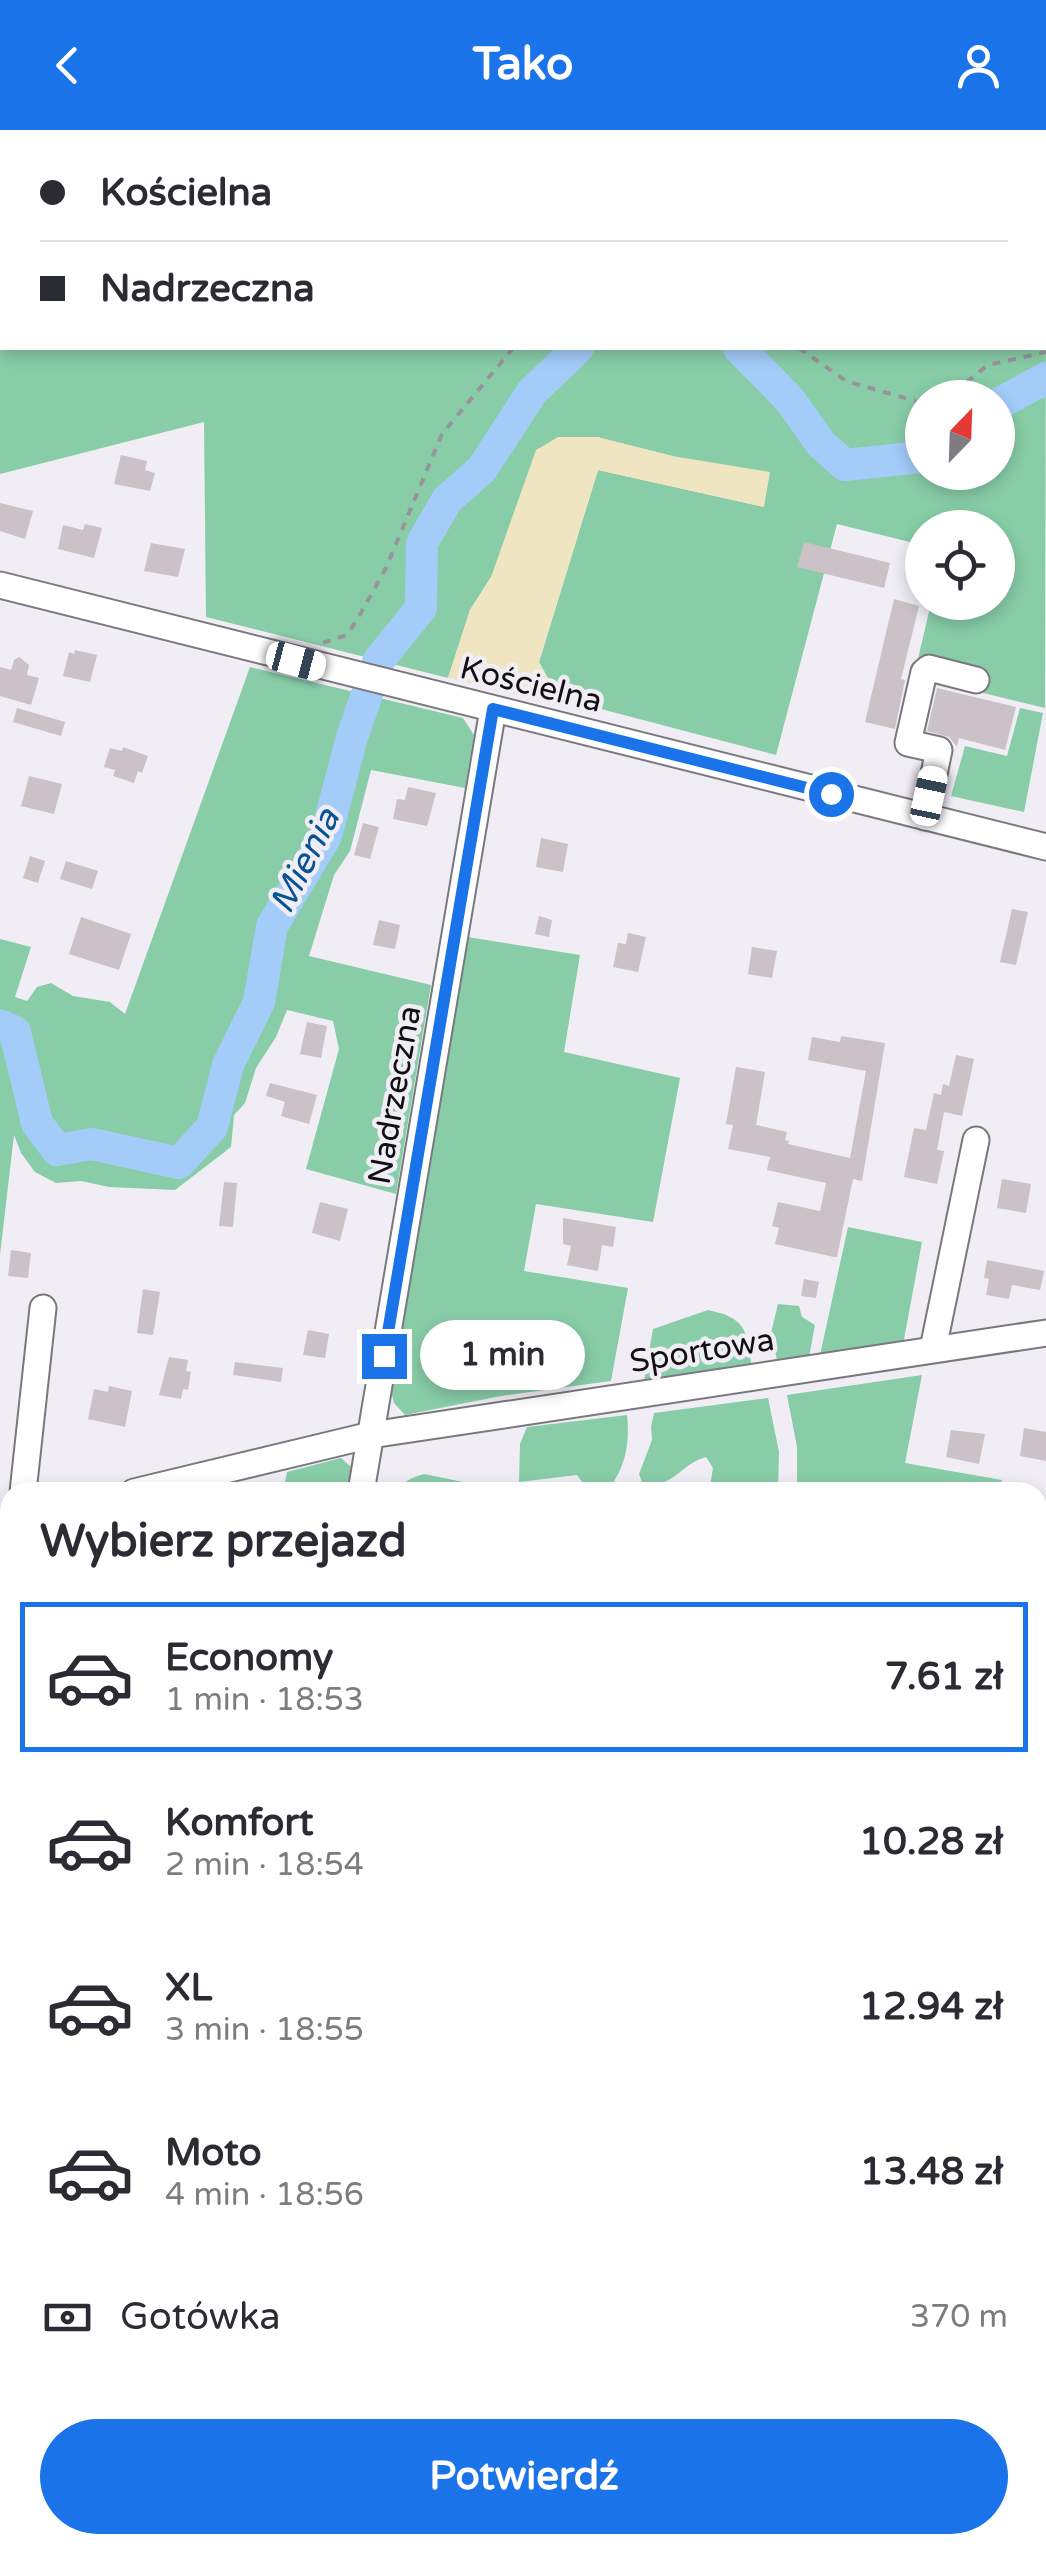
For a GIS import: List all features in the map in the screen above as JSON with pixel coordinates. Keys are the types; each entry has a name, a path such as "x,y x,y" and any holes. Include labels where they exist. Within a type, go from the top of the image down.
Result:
{"street":[{"name":"Kościelna","path":"0,585 1046,848"},
{"path":"924,817 939,750 908,743 924,672 929,668 976,680"},
{"name":"Nadrzeczna","path":"363,1482 493,709"},
{"path":"932,1349 976,1140"},
{"path":"25,1482 43,1308"},
{"name":"Sportowa","path":"175,1482 371,1434 1046,1333"}],"path":[{"path":"296,661 306,648 347,635 386,568 442,434 511,350"},
{"path":"802,350 846,381 905,398"},
{"path":"969,380 988,365 1046,352"}],"green space":[{"path":"0,350 1046,350 1045,708 914,676 927,620 1015,620 1015,510 905,510 905,541 837,524 776,755 559,698 539,662 598,470 764,507 672,456 597,437 470,610 448,678 206,617 204,422 0,474"},
{"path":"250,667 463,718 474,735 465,788 371,770 350,851 334,875 309,956 431,985 396,1194 306,1169 339,1049 333,1021 287,1010 276,1037 256,1068 245,1103 234,1115 231,1147 175,1190 109,1187 81,1181 56,1183 35,1172 14,1135 0,1255 0,939 31,947 15,997 27,1001 37,987 51,983 73,996 110,1002 125,1014"},
{"path":"1020,708 1043,713 1024,812 951,796 965,746 1007,756"},
{"path":"467,937 580,955 564,1052 680,1078 653,1222 536,1204 524,1271 628,1288 611,1381 501,1396 405,1415 394,1403 391,1392"},
{"path":"848,1227 922,1242 903,1345 820,1355"},
{"path":"778,1304 799,1306 802,1317 815,1325 809,1357 777,1360 771,1333"},
{"path":"708,1310 729,1316 741,1326 751,1363 644,1380 653,1329"},
{"path":"922,1375 905,1463 1002,1482 797,1482 797,1447 787,1395"},
{"path":"768,1398 779,1452 778,1482 711,1482 713,1468 706,1457 663,1482 642,1482 639,1474 652,1440 654,1413"},
{"path":"627,1415 626,1453 620,1471 613,1482 582,1482 577,1475 519,1482 520,1444 527,1427"},
{"path":"341,1458 351,1467 349,1482 285,1482 287,1472"},
{"path":"424,1474 463,1482 405,1482"}],"sand":[{"path":"558,437 597,437 672,456 770,472 764,507 598,470 539,662 559,698 554,705 448,678 470,610 491,577 536,450"}],"building":[{"path":"121,455 147,461 145,470 155,473 150,491 114,484"},
{"path":"0,503 33,511 25,539 0,531"},
{"path":"85,524 102,528 94,558 58,549 63,525 83,530"},
{"path":"804,542 890,563 884,588 797,567"},
{"path":"151,543 185,549 178,577 144,571"},
{"path":"894,599 905,602 905,620 916,620 901,679 905,680 895,729 865,722"},
{"path":"75,650 97,655 90,682 63,676 69,652 74,654"},
{"path":"19,657 29,665 27,675 39,678 31,705 0,696 0,667 11,670"},
{"path":"937,688 1016,707 1005,750 959,738 957,747 949,737 927,731"},
{"path":"17,708 65,722 61,736 13,722"},
{"path":"123,747 148,756 134,783 113,776 115,770 104,767 110,748 122,751"},
{"path":"29,776 62,784 54,814 21,806"},
{"path":"408,787 436,793 427,826 393,819 397,799 405,800"},
{"path":"363,823 379,827 370,859 354,855"},
{"path":"541,838 568,844 563,872 536,867"},
{"path":"30,856 45,861 38,883 23,878"},
{"path":"66,861 98,871 92,889 60,879"},
{"path":"1012,909 1028,912 1016,965 1000,962"},
{"path":"539,916 552,920 549,937 535,934"},
{"path":"81,917 131,934 119,970 69,954"},
{"path":"379,920 400,925 395,949 373,945"},
{"path":"628,933 646,937 638,972 613,967 618,943 626,944"},
{"path":"752,947 777,951 772,978 748,974"},
{"path":"307,1022 327,1026 321,1058 300,1054"},
{"path":"841,1036 885,1043 862,1181 853,1179 834,1257 775,1244 779,1228 772,1226 778,1202 820,1211 826,1183 767,1170 770,1157 728,1149 733,1125 726,1124 736,1067 765,1072 756,1125 787,1132 788,1144 850,1158 866,1071 808,1060 812,1037 840,1042"},
{"path":"956,1055 974,1059 962,1116 944,1112 937,1150 944,1151 937,1184 904,1177 914,1128 926,1130 934,1093 941,1095 943,1084 949,1086"},
{"path":"270,1083 317,1095 309,1124 281,1116 285,1102 266,1096"},
{"path":"1002,1179 1031,1184 1026,1213 997,1208"},
{"path":"224,1182 237,1183 233,1227 219,1226"},
{"path":"320,1202 348,1209 340,1241 312,1233"},
{"path":"563,1218 616,1227 613,1247 602,1245 598,1271 567,1265 571,1246 563,1244"},
{"path":"11,1250 31,1253 28,1278 8,1276"},
{"path":"987,1260 1044,1271 1040,1290 1012,1285 1009,1299 986,1295"},
{"path":"804,1279 819,1282 816,1298 801,1296"},
{"path":"143,1289 160,1292 153,1335 137,1333"},
{"path":"308,1330 329,1334 325,1358 303,1355"},
{"path":"169,1357 188,1360 188,1390 183,1389 181,1399 159,1395"},
{"path":"235,1362 283,1368 281,1382 233,1375"},
{"path":"109,1386 132,1391 125,1427 88,1419 94,1389 108,1392"},
{"path":"1024,1428 1046,1432 1046,1461 1020,1456"},
{"path":"951,1430 985,1434 979,1464 946,1457"}],"waterway":[{"name":"Mienia","path":"0,1025 15,1032 37,1123 57,1150 92,1144 179,1163 212,1127 228,1065 259,1002 272,926 326,836 352,737 379,660 421,608 422,543 447,500 482,469 532,392 576,350"},
{"name":"Mienia","path":"741,350 790,400 821,444 845,465 905,459"},
{"name":"Mienia","path":"1015,395 1046,378"}],"route":[{"path":"384,1356 493,709 831,794"}]}
